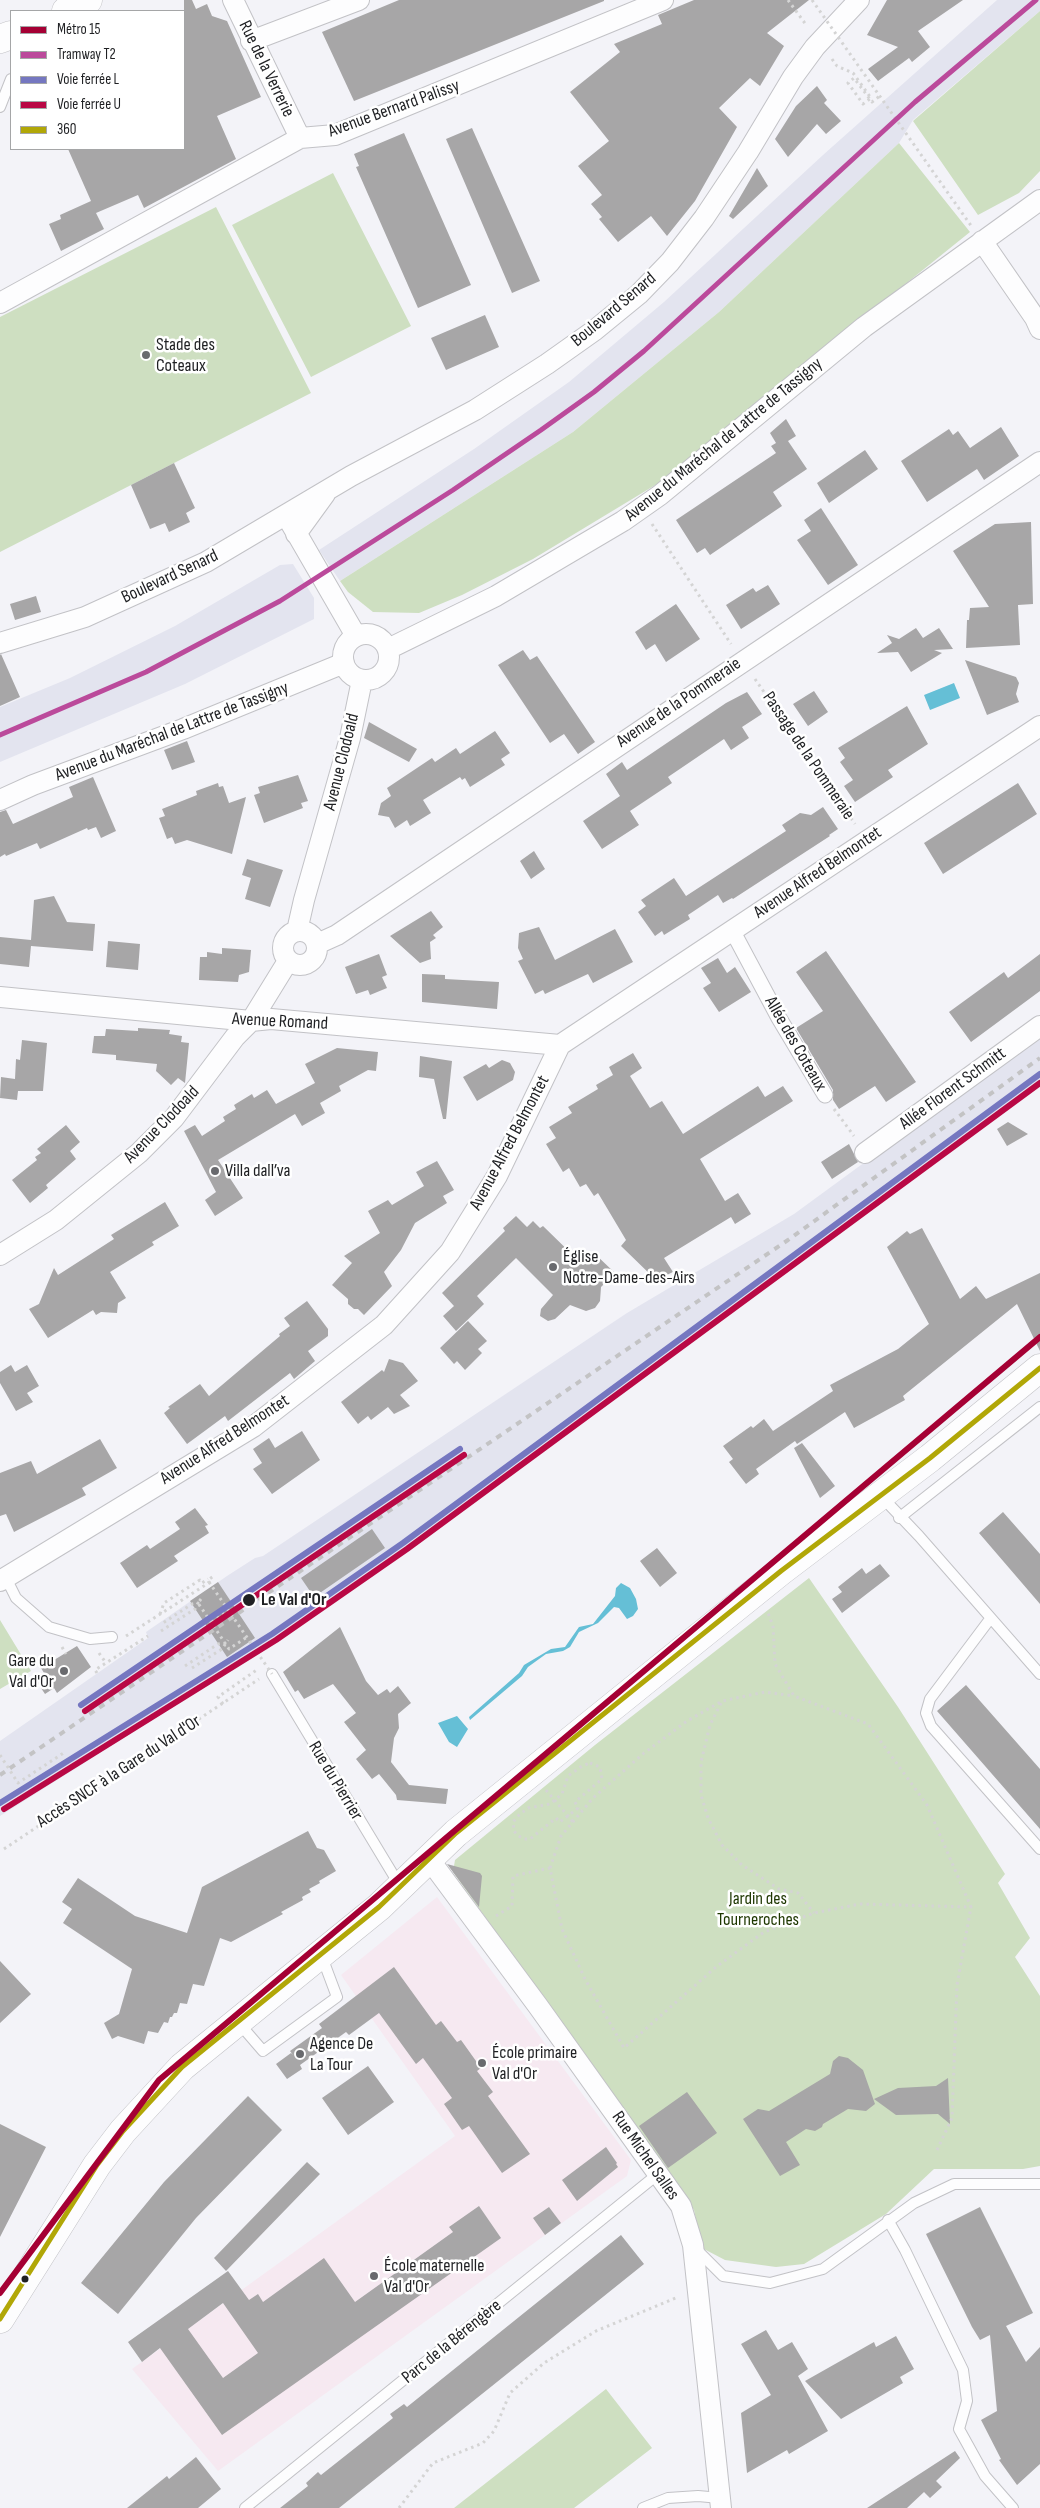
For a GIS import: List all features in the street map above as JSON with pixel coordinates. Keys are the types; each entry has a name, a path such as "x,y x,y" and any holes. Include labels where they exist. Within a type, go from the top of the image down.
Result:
{"main road":[{"path":"68,10 88,0"},
{"path":"0,2319 97,2165 123,2131 182,2067 400,1887 456,1833 1040,1368"}],"street":[{"name":"Rue de la Verrerie","path":"233,0 251,42 300,138"},
{"path":"251,42 360,0"},
{"name":"Avenue Bernard Palissy","path":"0,303 300,138 335,135 664,0"},
{"name":"Boulevard Senard","path":"0,643 93,613 206,562 329,489 475,410 547,364 595,330 639,294 670,262 704,218 748,152 793,77 820,41 859,0"},
{"name":"Avenue du Maréchal de Lattre de Tassigny","path":"388,649 496,596 623,521 667,489 977,234 1040,200"},
{"path":"977,234 1035,318 1040,330"},
{"name":"Avenue de la Pommeraie","path":"317,944 337,935 742,660 1040,462"},
{"name":"Boulevard Senard","path":"299,540 329,489"},
{"path":"286,515 356,636"},
{"path":"374,635 380,638 388,649 389,656 386,669 375,678 362,680 351,674 344,664 345,648 356,636 374,635"},
{"name":"Avenue du Maréchal de Lattre de Tassigny","path":"0,800 344,664"},
{"name":"Avenue Clodoald","path":"297,931 350,738 362,680"},
{"name":"Avenue Alfred Belmontet","path":"3,1579 253,1426 384,1325 450,1252 497,1176 560,1045 1040,726"},
{"name":"Allée des Coteaux","path":"732,930 779,1018 825,1096"},
{"path":"297,931 307,932 317,944 316,956 306,964 296,965 288,961 283,951 286,937 297,931"},
{"name":"Avenue Clodoald","path":"0,1255 56,1220 139,1153 174,1118 204,1081 235,1037 251,1021 288,961"},
{"name":"Avenue Romand","path":"0,998 251,1021 271,1019 560,1045"},
{"name":"Allée Florent Schmitt","path":"866,1153 1040,1026"},
{"name":"Rue Michel Salles","path":"429,1859 681,2206 693,2245 720,2503"}],"lane":[{"path":"0,107 10,82"},
{"path":"899,1518 1040,1406"},
{"path":"880,1496 899,1518 919,1536 1040,1674"},
{"path":"3,1579 16,1598 49,1627 90,1638 112,1636"},
{"path":"990,1619 930,1699 926,1713 931,1726 1040,1849"},
{"name":"Rue du Pierrier","path":"269,1674 400,1887"},
{"path":"237,2022 263,2051 337,1997 321,1954"},
{"name":"Parc de la Bérengère","path":"245,2508 658,2174"},
{"path":"693,2245 723,2276 770,2283 823,2268 914,2203 954,2184 1040,2184"},
{"path":"888,2220 905,2250 963,2370 967,2401 959,2430 985,2476 1013,2508"},
{"path":"643,2508 668,2498 698,2496 720,2503"}],"path":[{"path":"788,0 800,16"},
{"path":"812,0 881,95 977,234"},
{"path":"820,41 837,66 853,73 871,98 863,104 848,83 854,78 866,94 872,102 881,95"},
{"path":"656,530 731,644"},
{"name":"Passage de la Pommeraie","path":"751,673 866,841"},
{"name":"Allée des Coteaux","path":"825,1096 866,1153"},
{"path":"112,1636 127,1636 208,1583 208,1580 215,1574 202,1583 200,1580 164,1603 160,1614"},
{"path":"208,1583 247,1637 269,1674"},
{"path":"760,1590 773,1626 775,1664 794,1696"},
{"path":"161,1631 195,1609 201,1599"},
{"path":"198,1603 227,1642 229,1649 247,1637"},
{"path":"163,1623 192,1604 198,1603"},
{"path":"211,1621 228,1610"},
{"path":"97,1673 95,1670 148,1636"},
{"path":"185,1666 218,1644 227,1642"},
{"path":"192,1668 222,1649 227,1642"},
{"path":"223,1704 218,1697 257,1670"},
{"name":"Accès SNCF à la Gare du Val d'Or","path":"4,1849 269,1674"},
{"path":"937,2150 952,2118 957,1985 971,1907 927,1805 868,1724 794,1696 765,1692 722,1701 687,1721 644,1753 593,1798 561,1836 550,1868 562,1929 585,1979 624,2048 716,1967 764,1932 814,1912 860,1904 971,1907"},
{"path":"722,1701 710,1725 701,1762 701,1794 708,1818 722,1846 742,1865 779,1889 798,1893 814,1912"},
{"path":"0,1756 18,1783 66,1752"},
{"path":"595,1764 600,1767 602,1779 575,1802 578,1808 568,1816 560,1822 556,1818 530,1839 524,1839 514,1831 513,1822 519,1815 528,1808 550,1804 562,1794 568,1776 582,1766 595,1764"},
{"path":"560,1807 573,1822"},
{"path":"479,1927 512,1906 512,1876 550,1868"},
{"path":"399,2508 433,2463 483,2442 494,2431 510,2393 544,2363 596,2331 671,2299 698,2293"}],"shaded area":[{"path":"997,0 1040,0 1040,11 913,120 899,143 719,312 573,432 340,581 319,550 474,449 569,382 664,302 823,155"},
{"path":"293,564 314,598 314,619 185,684 0,762 0,707 70,678 175,626 280,565"},
{"path":"1040,1034 1040,1080 284,1637 0,1816 0,1741 148,1638 146,1632 227,1576 255,1558 263,1556 627,1313 794,1214"},
{"name":"École maternelle Val d'Or","path":"437,1897 631,2160 627,2176 218,2471 132,2369 455,2136 341,1975"}],"green space":[{"path":"1040,11 1040,171 1019,193 978,215 913,121"},
{"path":"899,143 970,232 657,484 533,559 462,595 419,613 373,612 348,592 340,581 573,432 719,312"},
{"path":"333,173 411,326 311,377 232,225"},
{"name":"Stade des Coteaux","path":"216,207 311,393 0,552 0,317"},
{"name":"Jardin des Tourneroches","path":"809,1578 898,1707 1005,1874 998,1883 1030,1938 1015,1957 1040,1996 1040,2166 1023,2169 934,2169 886,2214 804,2264 776,2267 725,2260 702,2248 694,2210 453,1872 455,1860 595,1745"},
{"path":"0,1620 31,1671 0,1689"},
{"path":"606,2389 652,2448 574,2508 454,2508"}],"water":[{"path":"954,683 960,698 930,710 924,695"},
{"path":"621,1583 630,1588 636,1599 638,1609 633,1616 627,1619 619,1608 614,1607 598,1623 579,1632 570,1647 563,1651 546,1654 528,1667 522,1676 470,1720 469,1717 519,1673 524,1665 551,1649 565,1647 579,1627 593,1624 615,1596 616,1588"},
{"path":"457,1716 468,1729 457,1747 449,1742 438,1723"}],"building":[{"path":"184,0 192,0 196,9 207,4 212,16 227,21 261,97 217,116 236,159 144,208 138,195 96,213 104,229 61,251 49,224 61,219 60,215 91,201 68,150 185,150"},
{"path":"399,0 604,1 354,101 322,32"},
{"path":"694,0 809,0 767,33 784,46 760,86 750,78 719,108 737,127 695,201 667,236 651,216 618,242 599,219 602,217 591,204 602,195 578,166 609,141 570,92 620,52 614,44 662,24 658,15"},
{"path":"887,0 963,0 918,31 930,47 912,62 909,58 878,81 868,69 898,47 867,35"},
{"path":"817,86 827,100 824,103 841,121 826,134 817,124 788,157 775,139 796,106"},
{"path":"472,128 540,281 512,293 446,139"},
{"path":"404,133 471,285 418,308 356,167 359,166 354,154"},
{"path":"757,168 768,186 733,219 729,216"},
{"path":"485,315 499,347 446,370 431,338"},
{"path":"786,419 796,436 788,441 807,469 773,492 782,506 710,555 705,548 697,553 676,520 776,453 771,446 776,443 770,433"},
{"path":"1001,427 1019,456 984,480 977,469 927,502 901,461 949,429 953,435 958,431 970,448"},
{"path":"865,450 878,469 829,503 817,483"},
{"path":"174,463 195,508 186,513 190,522 169,532 165,523 150,529 131,485"},
{"path":"821,508 858,565 828,585 797,540 811,531 804,520"},
{"path":"1031,522 1033,604 1018,605 1020,645 966,648 967,620 969,620 970,608 989,607 953,551 995,524"},
{"path":"768,585 780,604 741,629 726,605 753,588 756,592"},
{"path":"36,596 41,612 15,620 10,604"},
{"path":"676,604 700,639 666,662 655,644 646,650 635,632"},
{"path":"916,628 923,638 939,628 953,649 934,650 942,653 911,672 898,652 877,653 892,643 887,635 899,639"},
{"path":"523,650 530,660 537,656 595,742 578,754 564,734 550,743 498,665"},
{"path":"0,655 20,697 0,706"},
{"path":"965,660 1016,677 1019,683 1016,694 1019,702 987,715"},
{"path":"814,691 828,712 808,726 793,704"},
{"path":"747,692 762,714 742,727 749,738 731,750 724,739 668,777 672,783 630,811 639,825 602,849 583,821 620,796 606,774 622,762 627,770 726,703"},
{"path":"907,706 928,744 888,770 893,777 855,802 844,786 853,780 840,762 845,758 838,748"},
{"path":"369,722 417,749 409,762 364,738"},
{"path":"495,731 510,753 501,759 505,765 470,787 465,778 462,780 460,777 423,800 431,813 410,826 407,820 395,828 389,817 378,815 381,803 391,796 387,788 432,758 435,762 456,748 460,754"},
{"path":"187,741 195,762 172,770 164,750"},
{"path":"298,775 308,801 301,803 303,808 264,823 254,795 260,793 258,787"},
{"path":"93,777 116,831 101,838 96,827 88,830 87,828 40,849 37,843 0,857 0,812 6,810 13,824 73,797 69,787"},
{"path":"218,783 219,787 223,786 229,803 246,797 232,854 187,840 175,844 172,837 167,839 159,818 165,816 162,809 197,795 196,791"},
{"path":"1018,783 1037,814 943,874 924,843"},
{"path":"823,807 838,829 733,899 723,903 718,895 688,915 690,919 664,935 662,931 655,936 638,912 646,906 641,900 674,878 686,896 786,831 782,825 800,813 811,815"},
{"path":"534,851 545,869 531,879 520,861"},
{"path":"247,859 283,870 270,907 245,899 251,878 242,875"},
{"path":"54,896 67,922 95,924 93,951 31,946 29,967 0,964 0,937 31,940 34,900"},
{"path":"431,911 443,927 433,935 436,938 430,942 431,959 420,963 390,936"},
{"path":"539,927 555,960 615,929 633,962 593,983 588,974 545,994 543,990 535,994 518,961 523,959 518,948 519,933"},
{"path":"108,941 140,944 138,970 106,967"},
{"path":"222,948 251,950 249,972 239,975 238,982 199,980 200,957 207,957 207,952 222,954"},
{"path":"826,951 916,1082 886,1102 875,1086 839,1109 833,1100 833,1090 796,1028 823,1011 796,972"},
{"path":"379,954 387,975 382,977 387,988 370,995 368,990 356,994 345,967"},
{"path":"1040,954 1040,991 971,1042 949,1012 1004,972 1008,978"},
{"path":"718,958 727,973 735,967 751,992 719,1012 703,988 711,983 701,968"},
{"path":"422,974 445,975 445,979 499,982 497,1009 422,1002"},
{"path":"138,1028 170,1030 169,1034 182,1036 181,1042 189,1043 185,1083 178,1078 171,1085 156,1071 157,1064 116,1060 116,1055 92,1053 94,1036 105,1036 106,1029 138,1031"},
{"path":"22,1040 47,1043 43,1091 18,1091 17,1100 0,1098 1,1077 15,1079 16,1059 20,1060"},
{"path":"337,1048 378,1052 376,1071 368,1070 339,1086 341,1091 320,1103 325,1113 302,1126 295,1114 218,1160 243,1198 215,1216 205,1200 216,1192 184,1131 195,1125 202,1136 225,1121 223,1117 236,1109 234,1105 252,1094 254,1098 267,1090 276,1104 315,1083 305,1064"},
{"path":"633,1053 642,1068 630,1076 650,1108 662,1101 683,1134 758,1086 765,1097 783,1086 793,1101 700,1159 725,1201 738,1193 751,1214 735,1224 731,1217 664,1258 673,1272 656,1280 621,1246 626,1240 598,1193 594,1196 586,1184 580,1187 569,1168 563,1172 546,1144 556,1138 549,1127 572,1113 568,1107 598,1089 596,1085 613,1075 609,1067"},
{"path":"420,1056 452,1061 446,1119 443,1119 434,1079 419,1077"},
{"path":"502,1060 510,1063 515,1072 513,1080 477,1101 463,1077 486,1064 489,1068"},
{"path":"1008,1122 1028,1134 1007,1146 997,1129"},
{"path":"66,1125 80,1142 70,1151 76,1159 46,1185 48,1188 30,1203 12,1180 37,1160 35,1157 41,1153 37,1149"},
{"path":"849,1144 858,1162 832,1179 821,1162"},
{"path":"437,1161 454,1190 443,1196 447,1203 415,1223 401,1250 384,1272 392,1286 364,1315 358,1309 354,1309 348,1304 348,1299 332,1285 352,1263 344,1256 380,1233 368,1211 388,1200 392,1205 424,1186 416,1172"},
{"path":"165,1202 179,1226 152,1242 154,1245 110,1272 126,1298 118,1303 117,1313 101,1312 96,1315 93,1310 48,1338 29,1309 39,1304 54,1268 58,1275 114,1239 111,1235"},
{"path":"516,1216 527,1227 533,1221 540,1228 543,1226 583,1265 594,1253 615,1273 601,1287 600,1301 595,1308 586,1311 570,1305 555,1319 548,1321 540,1316 541,1309 553,1295 516,1258 477,1296 484,1304 456,1331 443,1316 454,1306 442,1293 505,1231 503,1228"},
{"path":"922,1228 960,1299 976,1286 986,1299 1040,1273 1040,1351 1017,1304 903,1396 905,1400 854,1428 845,1412 797,1444 795,1441 756,1469 759,1474 746,1484 729,1462 733,1459 723,1446 764,1419 773,1431 833,1391 830,1385 898,1349 929,1324 887,1247 907,1231 910,1234"},
{"path":"307,1301 328,1329 328,1336 308,1351 315,1361 294,1379 290,1373 228,1421 225,1416 187,1444 164,1413 170,1408 168,1407 200,1384 209,1396 280,1336 279,1334 290,1326 284,1318"},
{"path":"468,1321 487,1341 478,1349 482,1353 465,1370 457,1361 454,1364 440,1348"},
{"path":"389,1359 403,1363 418,1381 400,1395 410,1406 394,1414 388,1407 371,1420 368,1416 358,1424 341,1402 382,1370 384,1372"},
{"path":"11,1365 15,1372 27,1365 39,1386 27,1393 33,1402 16,1411 0,1383 0,1372"},
{"path":"302,1431 320,1460 272,1494 253,1469 262,1463 253,1449 269,1438 275,1448"},
{"path":"100,1439 117,1468 82,1488 86,1495 14,1532 6,1514 0,1516 0,1473 31,1461 37,1474"},
{"path":"802,1443 835,1486 820,1498 794,1448"},
{"path":"195,1508 208,1525 205,1526 209,1533 174,1556 178,1561 137,1588 120,1563 147,1545 150,1549 180,1529 175,1522"},
{"path":"1003,1512 1040,1554 1040,1604 979,1533"},
{"path":"372,1529 385,1548 314,1597 301,1578"},
{"path":"657,1548 677,1573 660,1587 640,1561"},
{"path":"880,1564 890,1576 842,1613 832,1599 842,1592 838,1587 862,1568 866,1574"},
{"path":"218,1582 255,1638 227,1657 190,1601"},
{"path":"340,1627 366,1681 378,1695 387,1689 390,1693 398,1686 411,1703 398,1714 399,1728 394,1738 391,1762 409,1785 448,1789 446,1804 397,1800 396,1795 379,1774 372,1779 356,1759 366,1750 344,1722 356,1713 333,1684 304,1699 298,1690 295,1692 283,1672"},
{"name":"Gare du Val d'Or","path":"77,1646 91,1667 57,1693 54,1688 45,1694 35,1679 44,1673 41,1668"},
{"path":"966,1685 1040,1769 1040,1829 937,1711"},
{"path":"308,1831 317,1848 324,1850 336,1871 309,1889 311,1892 302,1897 303,1900 281,1912 283,1914 231,1942 220,1938 204,1986 193,1984 187,2004 180,2003 177,2013 170,2017 168,2023 164,2022 158,2033 148,2031 144,2044 118,2036 112,2039 104,2023 119,2014 132,1969 63,1923 72,1909 62,1902 78,1878 135,1916 187,1933 202,1887"},
{"path":"447,1864 480,1873 482,1876 479,1907"},
{"path":"0,1961 31,1994 0,2023"},
{"path":"394,1967 436,2025 441,2021 457,2042 461,2040 481,2068 477,2071 493,2092 488,2096 530,2154 502,2173 469,2126 462,2130 444,2104 452,2098 423,2058 416,2064 379,2013 349,2035 346,2032 300,2065 302,2069 287,2079 276,2064 291,2053 293,2055 290,2051 322,2028 319,2024"},
{"path":"839,2056 848,2058 863,2070 875,2104 866,2111 848,2109 815,2131 806,2129 786,2142 800,2165 780,2176 743,2119 758,2109 769,2111 830,2074 833,2061"},
{"path":"368,2066 394,2102 348,2135 322,2098"},
{"path":"948,2078 950,2124 938,2114 896,2115 874,2099 898,2088 936,2086"},
{"path":"687,2092 717,2133 668,2168 639,2126"},
{"path":"248,2096 282,2130 196,2218 118,2314 81,2283 164,2182"},
{"path":"0,2124 46,2147 0,2237"},
{"path":"606,2147 618,2167 577,2201 562,2180"},
{"path":"307,2162 320,2174 226,2271 214,2258"},
{"path":"479,2206 501,2238 222,2435 160,2348 142,2362 128,2342 228,2271 249,2300 258,2294 263,2302 324,2258 355,2302 453,2232 449,2227","holes":["223,2303 258,2353 223,2378 188,2329"]},
{"path":"549,2207 561,2223 545,2235 533,2218"},
{"path":"980,2207 1033,2313 1006,2326 1026,2362 1040,2347 1040,2464 1017,2485 999,2460 1001,2459 981,2420 997,2411 990,2335 980,2340 926,2234"},
{"path":"621,2235 644,2264 492,2386 339,2508 280,2508 308,2486 306,2483 318,2472 321,2475 393,2418 390,2414 404,2404 407,2407"},
{"path":"766,2330 778,2350 792,2342 808,2369 798,2376 828,2431 789,2454 787,2450 747,2473 741,2413 771,2395 741,2344"},
{"path":"896,2336 914,2369 900,2377 903,2383 841,2419 805,2381 874,2342 876,2347"},
{"path":"955,2451 960,2458 936,2481 942,2487 930,2498 924,2492 907,2508 867,2508"},
{"path":"196,2457 221,2489 198,2508 127,2508 167,2476 169,2479"}],"railway":[{"path":"0,1775 788,1240 1040,1058"}],"metro line":[{"name":"15","path":"0,2293 159,2080 1040,1337"}],"tram line":[{"name":"T2","path":"0,735 146,672 280,601 453,490 541,430 594,392 644,351 915,102 1036,0"}],"rail line":[{"name":"L","path":"0,1803 272,1634 403,1543 1040,1074"},
{"name":"U","path":"4,1809 276,1640 407,1549 1040,1083"},
{"name":"L","path":"81,1705 460,1449"},
{"name":"U","path":"85,1711 464,1455"}],"transit line":[{"name":"360","path":"0,2319 97,2165 123,2131 182,2067 379,1907 456,1833 781,1571 930,1458 1040,1368"}],"place":[{"name":"Stade des Coteaux","path":"146,355"},
{"name":"Villa dall’va","path":"215,1171"},
{"name":"Église Notre-Dame-des-Airs","path":"553,1267"},
{"name":"Le Val d'Or","path":"249,1600"},
{"name":"Gare du Val d'Or","path":"64,1671"},
{"name":"Agence De La Tour","path":"300,2054"},
{"name":"École primaire Val d'Or","path":"482,2063"},
{"name":"École maternelle Val d'Or","path":"374,2276"}]}
